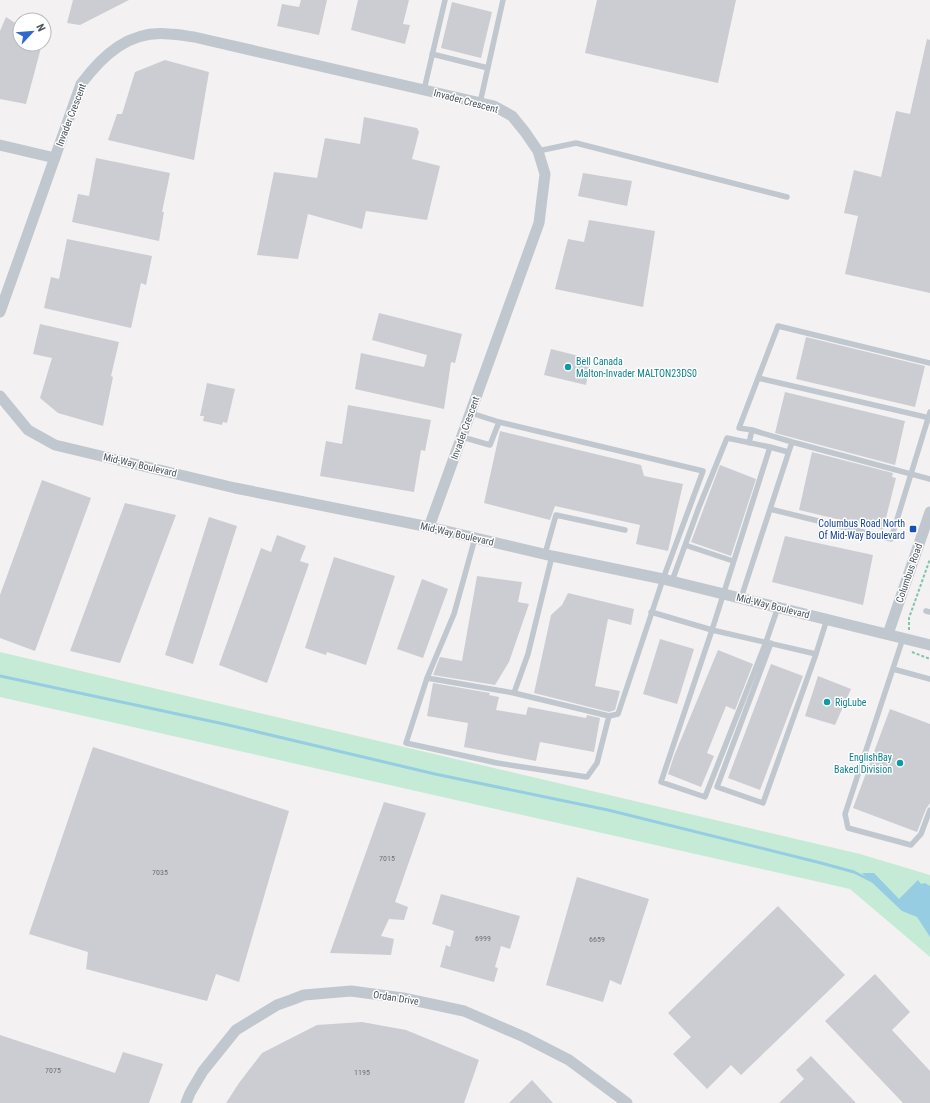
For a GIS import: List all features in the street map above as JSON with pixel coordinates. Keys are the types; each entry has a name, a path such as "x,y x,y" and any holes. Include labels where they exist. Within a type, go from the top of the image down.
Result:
{"street":[{"name":"Invader Crescent","path":"55,158 81,84 93,68 108,53 128,40 147,35 168,33 194,37 494,106 512,116 526,132 538,151 545,174 539,223 430,527"},
{"path":"0,145 55,158 0,312"},
{"name":"Mid-Way Boulevard","path":"0,396 28,430 55,445 235,488 430,527 549,555 667,580 930,645"},
{"name":"Columbus Road","path":"888,634 930,512"},
{"name":"Ordan Drive","path":"186,1103 203,1071 236,1030 278,1004 304,995 351,991 403,998 464,1011 524,1037 568,1060 628,1103"}],"lane":[{"path":"424,90 445,0"},
{"path":"480,103 503,0"},
{"path":"432,54 488,68"},
{"path":"538,151 576,143 787,197"},
{"path":"930,363 778,326 739,428 752,430 930,479"},
{"path":"758,378 929,416 891,540 770,509"},
{"path":"471,413 499,422 703,471 667,580"},
{"path":"462,437 490,445 499,422"},
{"path":"749,443 752,430"},
{"path":"427,678 514,693 609,716 618,714 651,612 685,545 727,438 788,452"},
{"path":"741,598 792,442"},
{"path":"768,642 705,797 661,782 712,630 770,447"},
{"path":"514,693 528,654 556,515 625,530"},
{"path":"475,538 454,614 427,678 406,743 490,761 587,777 597,763 609,716"},
{"path":"685,545 733,561"},
{"path":"778,607 768,642 717,787 763,803 827,619"},
{"path":"651,612 712,630 816,654"},
{"path":"903,638 845,814 848,828 911,845 921,834 930,810"},
{"path":"893,669 930,679"}],"path":[{"path":"909,618 930,559"},
{"path":"908,651 930,658"}],"green space":[{"path":"0,652 860,854 930,875 930,957 850,889 0,697"}],"water":[{"path":"862,873 874,873 899,899 918,880 921,884 925,883 930,886 930,937 917,917 902,911"}],"building":[{"path":"73,0 129,0 80,25 67,23"},
{"path":"301,0 327,0 319,35 277,26 282,4 299,7"},
{"path":"358,0 409,0 403,24 410,25 405,44 351,30"},
{"path":"597,0 736,0 718,83 585,53"},
{"path":"452,2 492,12 481,58 441,48"},
{"path":"6,17 12,21 12,52 40,52 26,104 0,99 0,31"},
{"path":"927,39 930,40 930,293 845,274 858,216 844,213 854,170 881,177 896,111 910,114"},
{"path":"165,60 209,72 194,160 108,140 117,114 122,114 135,72"},
{"path":"364,117 417,128 419,132 412,159 440,166 427,220 366,211 362,229 308,214 298,259 257,255 274,172 317,178 325,138 360,144"},
{"path":"96,158 170,173 162,212 164,212 159,241 72,222 78,194 89,196"},
{"path":"583,173 632,181 627,206 578,196"},
{"path":"589,220 655,231 643,307 555,289 568,239 584,242"},
{"path":"67,239 152,256 146,285 141,283 131,328 44,308 51,277 59,279"},
{"path":"379,313 462,334 455,363 451,362 444,409 355,389 361,353 424,367 427,355 372,340"},
{"path":"40,324 119,342 111,376 113,377 103,426 58,413 40,398 52,358 33,354"},
{"path":"806,337 925,366 915,407 796,379"},
{"name":"Bell Canada Malton-Invader MALTON23DS0","path":"551,349 591,359 586,385 544,375"},
{"path":"207,383 235,389 227,423 223,422 222,425 203,421 204,416 200,416"},
{"path":"785,392 905,421 895,465 775,433"},
{"path":"348,405 431,420 425,451 421,450 414,492 320,476 326,441 342,444"},
{"path":"500,431 641,465 644,476 683,484 668,551 636,544 640,525 555,506 550,520 484,503"},
{"path":"812,452 893,473 892,477 896,478 883,530 799,510"},
{"path":"720,465 756,479 731,556 691,542"},
{"path":"42,480 91,498 35,651 0,638 0,595"},
{"path":"125,503 176,515 120,663 70,651"},
{"path":"209,517 237,526 193,664 165,655"},
{"path":"277,535 306,546 300,561 309,564 267,683 219,665 261,548 271,552"},
{"path":"785,536 873,555 863,605 772,582"},
{"path":"334,557 395,576 366,665 327,652 326,655 305,648"},
{"path":"477,576 522,582 518,602 529,604 509,662 495,685 433,675 440,657 462,661"},
{"path":"422,579 448,589 423,658 397,649"},
{"path":"568,593 634,609 631,625 608,619 595,686 620,691 615,710 609,712 534,693 551,615 562,605"},
{"path":"660,639 694,649 677,704 643,694"},
{"path":"718,650 753,664 735,710 726,706 707,753 714,756 701,787 668,774"},
{"path":"771,664 803,676 760,790 728,778"},
{"name":"RigLube","path":"818,676 851,689 835,725 805,716"},
{"path":"433,683 490,693 489,695 499,697 496,710 526,715 528,707 586,718 587,715 600,718 594,752 540,742 536,761 464,747 468,723 427,716"},
{"name":"EnglishBay Baked Division","path":"890,709 930,724 930,803 917,832 853,808"},
{"path":"93,747 289,811 239,982 216,974 207,1001 86,969 88,952 29,934"},
{"path":"384,802 426,813 395,902 408,907 404,920 389,919 381,936 394,939 391,955 330,953"},
{"path":"577,877 649,899 621,985 610,980 603,1002 546,985"},
{"path":"441,894 520,916 510,949 501,946 495,967 498,968 494,982 440,967 446,945 450,947 454,931 432,924"},
{"path":"778,906 845,975 741,1075 731,1065 707,1089 673,1054 691,1037 668,1013"},
{"path":"875,974 910,1012 892,1030 930,1071 930,1103 903,1103 825,1021"},
{"path":"362,1022 406,1030 479,1060 464,1103 226,1103 262,1053 317,1025"},
{"path":"0,1035 115,1073 123,1052 163,1064 149,1103 0,1103"},
{"path":"811,1056 856,1103 779,1103 804,1079 796,1070"},
{"path":"532,1080 553,1103 509,1103"}],"waterway":[{"path":"0,676 224,724 435,774 608,810 821,863 854,872 872,881"}],"place":[{"name":"Bell Canada Malton-Invader MALTON23DS0","path":"568,367"},
{"name":"Columbus Road North Of Mid-Way Boulevard","path":"913,529"},
{"name":"RigLube","path":"827,702"},
{"name":"EnglishBay Baked Division","path":"900,763"}]}
